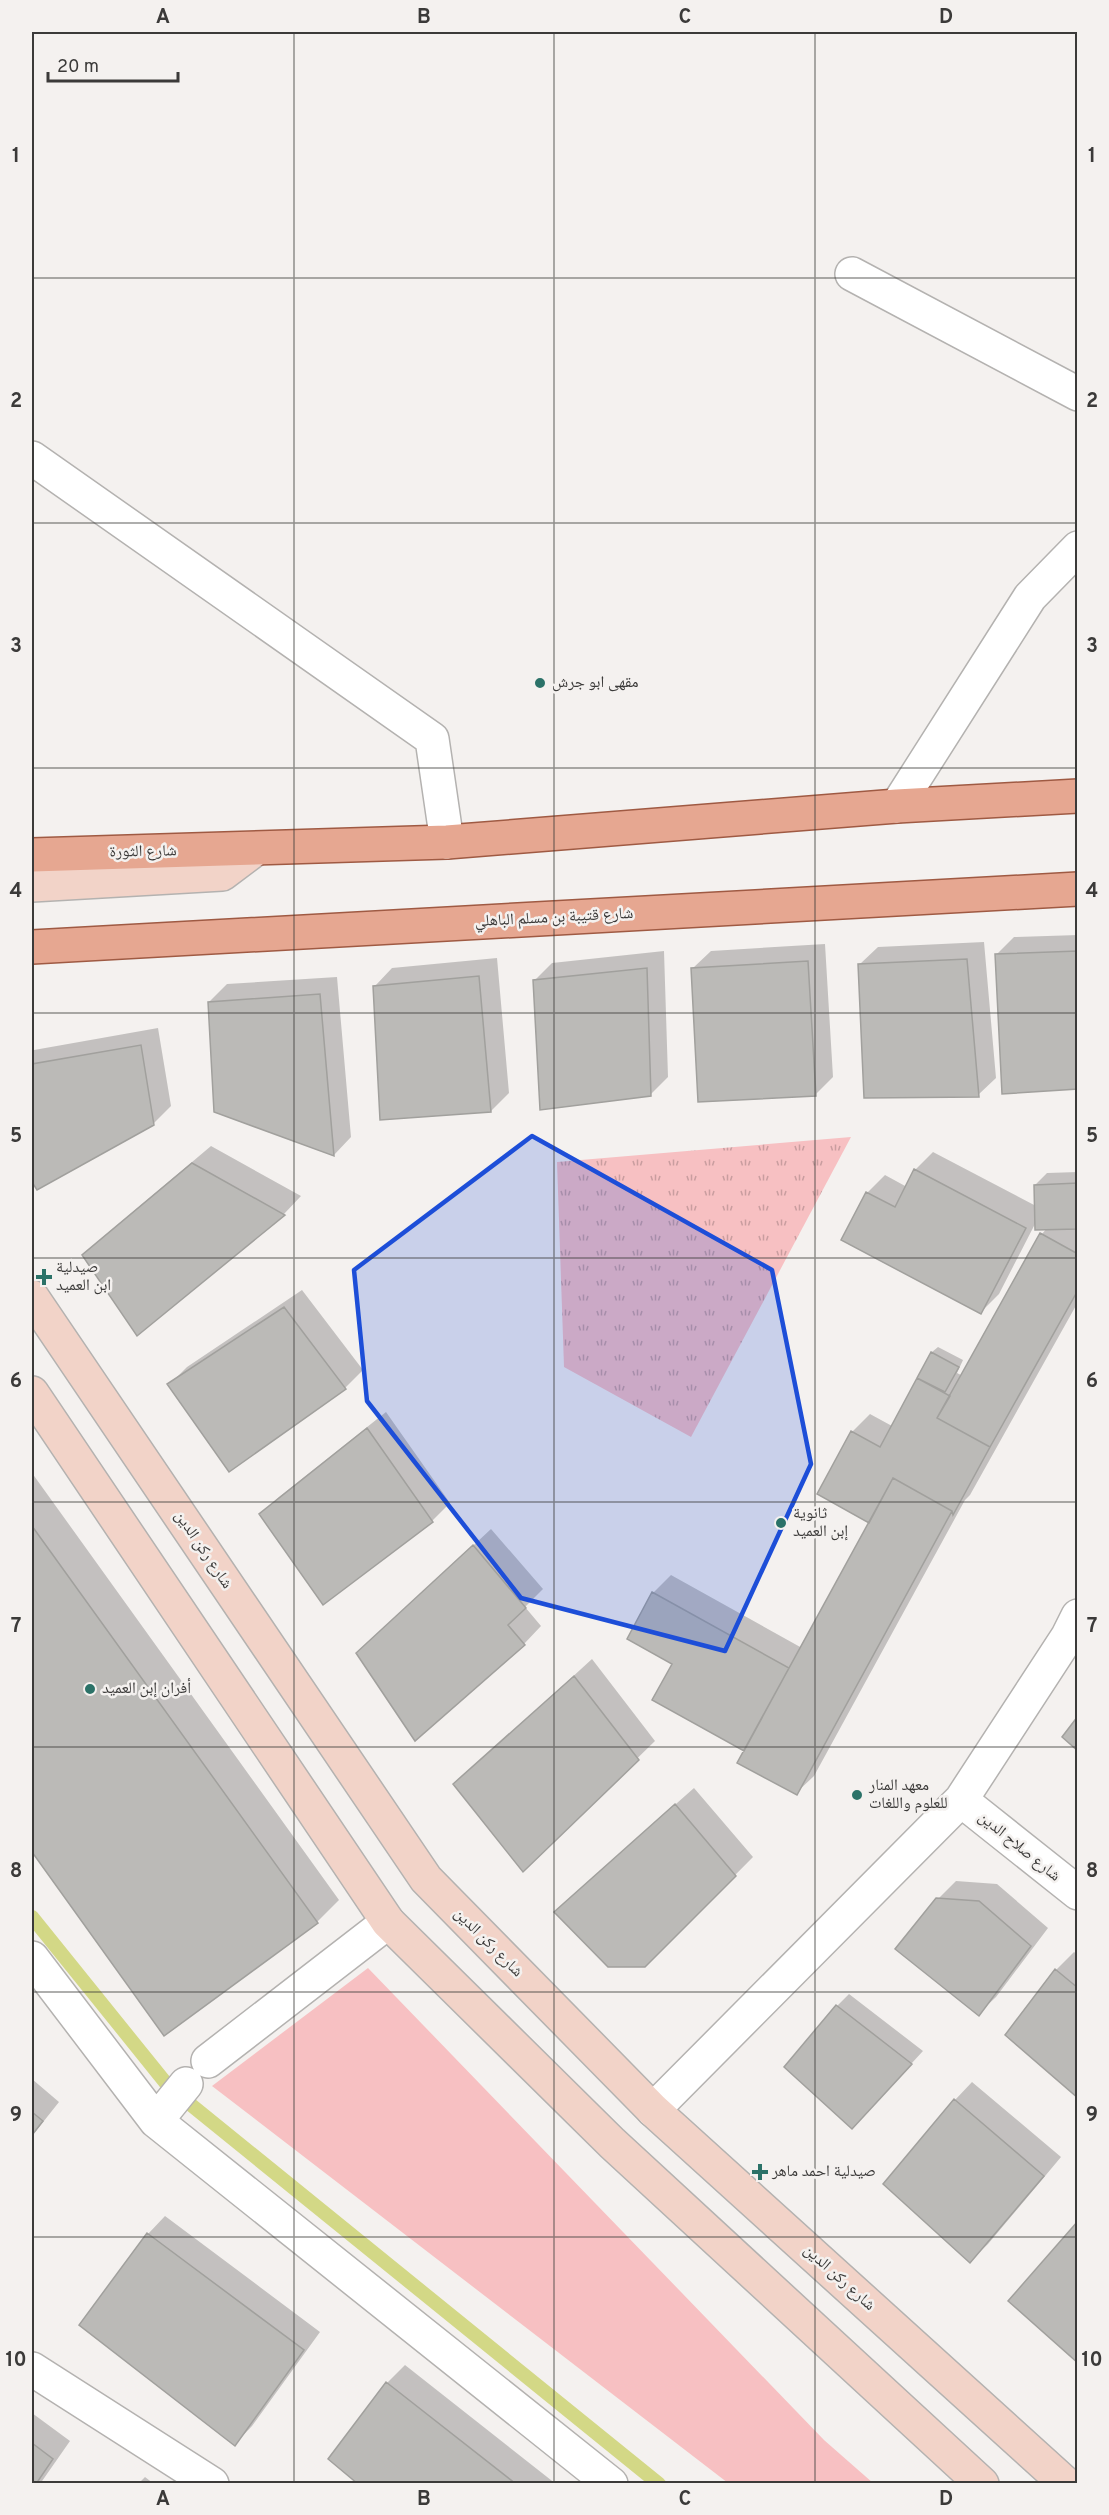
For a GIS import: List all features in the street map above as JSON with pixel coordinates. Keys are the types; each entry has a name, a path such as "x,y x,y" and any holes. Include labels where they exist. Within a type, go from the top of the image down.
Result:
{"main road":[{"path":"32,885 222,874 254,850 447,842 897,806 1077,796"},
{"name":"شارع الثورة","path":"32,855 254,850"},
{"name":"شارع قتيبة بن مسلم الباهلي","path":"32,947 1077,890"},
{"name":"شارع ركن الدين","path":"32,1297 426,1879 653,2110 1066,2484"},
{"path":"32,1393 388,1922 612,2144 982,2484"}],"street":[{"path":"852,274 1077,394"},
{"path":"32,459 432,739 447,842"},
{"path":"897,806 1030,597 1077,548"},
{"path":"653,2110 961,1800 1068,1636 1077,1616"},
{"name":"شارع صلاح الدين","path":"961,1800 1077,1893"},
{"path":"208,2061 388,1922"},
{"path":"32,1958 156,2121 611,2484"},
{"path":"156,2121 186,2084"},
{"path":"32,2369 212,2484"}],"highlighted area":[{"path":"532,1136 772,1270 811,1464 725,1651 521,1598 367,1401 354,1270"}],"green space":[{"path":"851,1137 691,1437 564,1367 557,1162"},
{"path":"368,1968 824,2440 873,2483 728,2483 212,2086"}],"building":[{"path":"1078,951 1078,1089 1002,1094 995,954"},
{"path":"967,959 979,1097 864,1098 858,964"},
{"path":"808,961 816,1096 698,1102 691,968"},
{"path":"647,968 651,1096 540,1110 533,980"},
{"path":"479,976 491,1112 380,1120 373,986"},
{"path":"320,994 334,1156 214,1112 208,1002"},
{"path":"141,1045 154,1125 37,1190 32,1182 32,1064"},
{"path":"192,1163 285,1215 137,1336 82,1255"},
{"path":"914,1169 1026,1228 981,1314 841,1240 866,1192 895,1207"},
{"path":"1078,1183 1078,1229 1035,1230 1034,1185"},
{"path":"1040,1233 1078,1254 1078,1290 990,1447 937,1418"},
{"path":"284,1307 346,1389 229,1472 167,1384"},
{"path":"931,1352 959,1367 945,1392 917,1378"},
{"path":"917,1378 950,1396 937,1418 990,1447 953,1515 952,1511 893,1478 869,1523 817,1494 851,1431 880,1447"},
{"path":"367,1428 433,1522 323,1605 259,1514"},
{"path":"893,1478 952,1511 797,1795 737,1763"},
{"name":"أفران إبن العميد","path":"32,1526 318,1923 164,2036 32,1852"},
{"path":"473,1545 526,1608 508,1625 525,1645 415,1741 356,1653"},
{"path":"652,1592 789,1668 744,1751 652,1700 672,1664 627,1639"},
{"path":"574,1676 639,1760 523,1872 453,1784"},
{"path":"1078,1716 1078,1751 1062,1737"},
{"path":"675,1804 736,1876 645,1967 608,1967 554,1912"},
{"path":"936,1898 979,1901 1031,1946 979,2016 895,1949"},
{"path":"1055,1969 1078,1988 1078,2098 1005,2035"},
{"path":"836,2005 912,2064 852,2129 784,2067"},
{"path":"954,2099 1044,2176 970,2263 883,2184"},
{"path":"32,2112 43,2121 32,2135"},
{"path":"1078,2221 1078,2363 1008,2301"},
{"path":"147,2233 304,2350 235,2446 79,2325"},
{"path":"386,2382 516,2484 358,2484 328,2459"},
{"path":"32,2443 53,2459 36,2484 32,2484"}],"waterway":[{"path":"32,1917 169,2087 659,2484"}],"place":[{"name":"مقهى ابو جرش","path":"540,683"},
{"name":"صيدلية ابن العميد","path":"44,1277"},
{"name":"ثانوية إبن العميد","path":"781,1523"},
{"name":"أفران إبن العميد","path":"90,1689"},
{"name":"معهد المنار للعلوم واللغات","path":"857,1795"},
{"name":"صيدلية احمد ماهر","path":"760,2172"}]}
